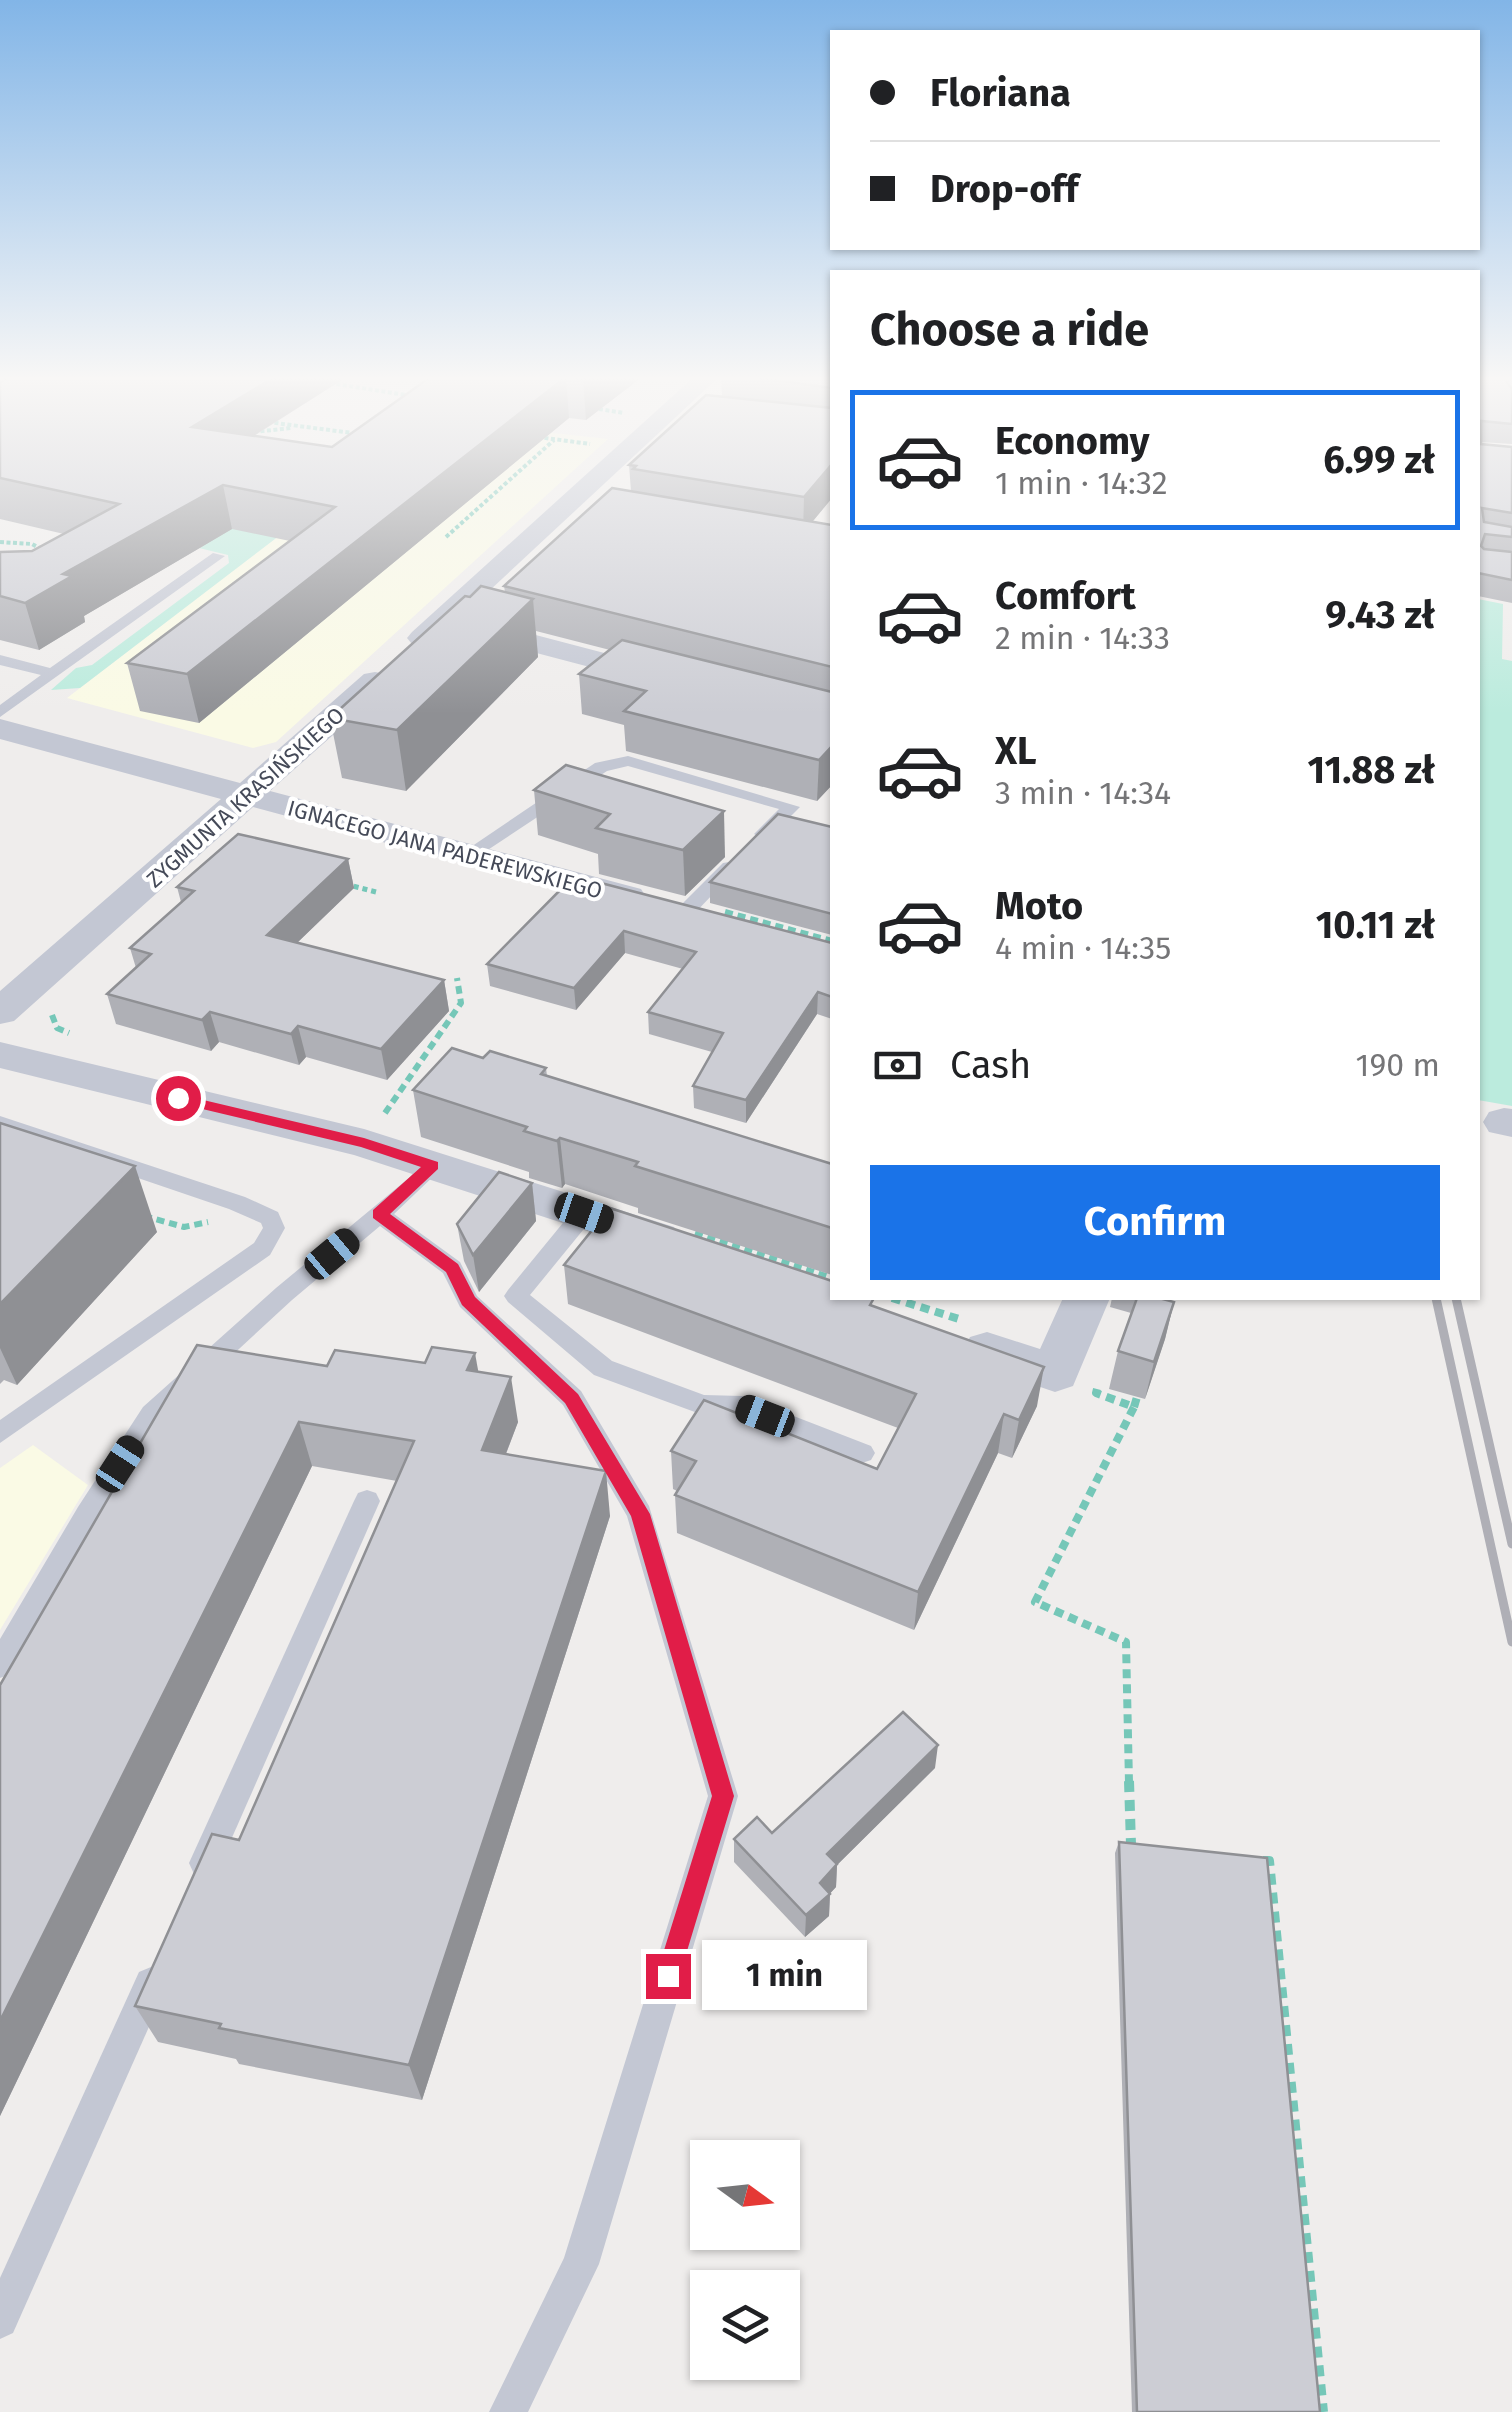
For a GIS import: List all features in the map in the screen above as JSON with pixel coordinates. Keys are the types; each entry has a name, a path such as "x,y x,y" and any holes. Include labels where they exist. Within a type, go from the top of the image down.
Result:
{"street":[{"name":"ZYGMUNTA KRASIŃSKIEGO","path":"0,1012 247,797 585,489"},
{"path":"568,504 608,510"},
{"path":"442,619 681,682"},
{"name":"IGNACEGO JANA PADEREWSKIEGO","path":"0,729 700,913"},
{"path":"0,1055 373,1120 432,1166 691,1249"},
{"path":"944,1335 1078,1374 1086,1300"}],"lane":[{"path":"0,712 218,556"},
{"path":"0,660 52,674"},
{"path":"468,855 600,766 616,761 791,806 700,913"},
{"path":"0,1122 238,1202 270,1218 274,1228 262,1249 0,1433"},
{"path":"0,1666 87,1515 152,1414 432,1166"},
{"path":"584,1213 516,1296 603,1368 704,1406 733,1403 862,1453"},
{"path":"379,1214 452,1268 468,1301 572,1398 640,1514 723,1796 581,2264 508,2412"},
{"path":"196,1883 367,1502"},
{"path":"0,2320 163,1956"}],"path":[{"path":"446,538 500,489"},
{"path":"0,542 32,544 51,555 35,556"},
{"path":"340,883 376,892"},
{"path":"700,913 830,941"},
{"path":"373,1120 461,1003 457,978"},
{"path":"52,1006 57,1028 83,1036"},
{"path":"132,1212 195,1229 238,1202"},
{"path":"1078,1374 1096,1394 1135,1402 1036,1602 1126,1642 1131,1846 1155,1848"},
{"path":"1252,1860 1269,1861 1323,2412"}],"shaded area":[{"path":"116,489 554,489 276,742 253,748 67,698 290,527"},
{"path":"33,1445 88,1485 0,1630 0,1468"}],"green space":[{"path":"83,489 118,489 292,526 80,688 51,690 76,668 92,665 229,563 228,555 199,548 225,532"},
{"path":"1480,599 1503,604 1502,659 1512,661 1512,1106 1480,1100"}],"building":[{"path":"48,489 217,489 63,574 72,576 25,603 0,596 0,552 32,551 119,504"},
{"path":"241,489 424,489 187,674 127,663 335,507"},
{"path":"611,489 830,525 830,667 504,586"},
{"path":"752,489 811,489 804,497"},
{"path":"1480,489 1512,489 1512,513 1482,508 1484,522 1512,527 1512,537 1485,534 1481,546 1512,552 1512,580 1480,573"},
{"path":"481,586 533,599 397,730 330,718 465,596 470,597"},
{"path":"622,640 830,692 830,748 819,760 624,711 646,691 579,674"},
{"path":"566,765 724,811 683,850 596,828 610,814 534,790"},
{"path":"778,814 830,827 830,913 710,882"},
{"path":"238,834 348,859 267,935 444,980 381,1049 298,1026 291,1034 210,1012 202,1020 107,994 151,954 130,948 194,891 177,887"},
{"path":"574,876 830,942 830,996 818,992 746,1100 693,1086 723,1033 648,1012 696,952 624,931 574,988 487,964"},
{"path":"452,1048 483,1058 490,1051 546,1068 541,1074 830,1163 830,1227 635,1166 638,1162 524,1131 527,1127 413,1090"},
{"path":"0,1123 135,1166 0,1304"},
{"path":"499,1172 532,1183 473,1255 457,1224"},
{"path":"610,1208 830,1280 830,1300 873,1300 870,1305 1044,1367 1019,1420 1004,1414 918,1592 675,1495 696,1461 671,1451 704,1400 877,1469 916,1394 564,1265"},
{"path":"1136,1300 1174,1302 1154,1362 1118,1351"},
{"path":"197,1345 327,1366 335,1350 425,1363 432,1347 475,1353 467,1370 511,1377 482,1450 606,1471 409,2065 219,2028 221,2024 135,2006 212,1834 239,1840 414,1441 299,1422 0,2021 0,1685"},
{"path":"903,1712 938,1745 827,1854 837,1864 820,1883 830,1894 806,1915 734,1839 757,1817 772,1833"},
{"path":"1119,1842 1267,1858 1320,2412 1137,2412"}],"railway":[{"path":"1436,1300 1512,1642"},
{"path":"1456,1300 1512,1544"}],"route":[{"path":"178,1098 364,1143 432,1166 379,1214 452,1268 468,1301 572,1398 640,1514 723,1796 668,1976"}]}
